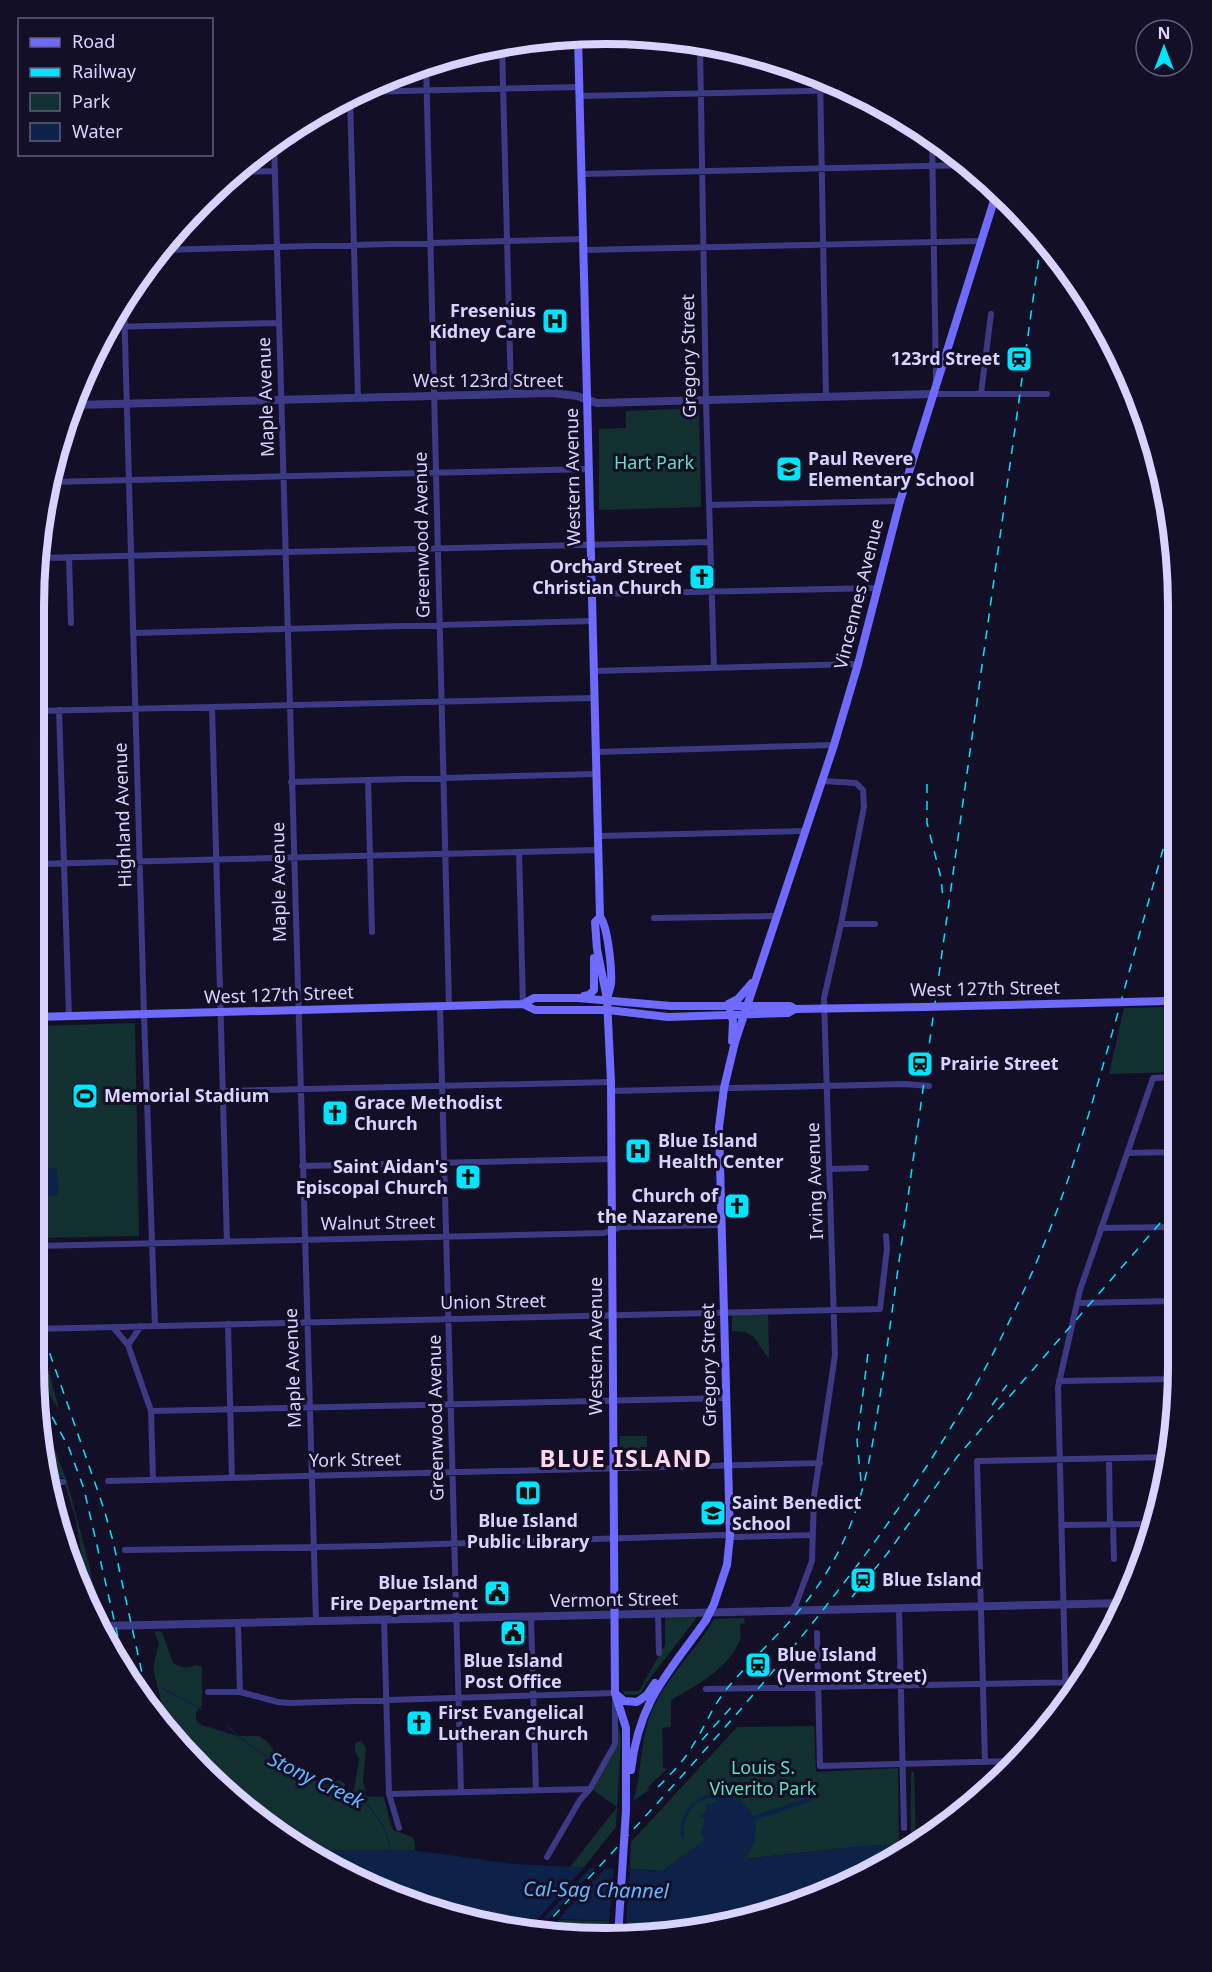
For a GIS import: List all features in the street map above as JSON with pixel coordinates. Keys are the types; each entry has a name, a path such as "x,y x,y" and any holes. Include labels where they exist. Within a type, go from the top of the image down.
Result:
{"main road":[{"name":"Western Avenue","path":"578,45 598,850 600,916 604,922 611,984 607,999"},
{"name":"Vincennes Avenue","path":"747,1005 823,781 858,664 900,501 936,379 994,199"},
{"name":"Western Avenue","path":"600,916 595,922 597,949 607,999 611,1086 615,1693 626,1728 628,1788"},
{"path":"578,998 589,995 594,990 594,956 597,949"},
{"path":"732,1053 733,1020 725,1005 738,999 756,977"},
{"name":"West 127th Street","path":"44,1017 524,1004 534,998 607,999 671,1006 790,1006 795,1009"},
{"name":"West 127th Street","path":"524,1004 535,1010 608,1010 668,1017 788,1013 795,1009 1168,1001"},
{"name":"Gregory Street","path":"619,1928 628,1788 634,1748 642,1720 663,1678 706,1620 727,1565 730,1536 719,1127 724,1088 732,1053 747,1005"},
{"path":"615,1693 624,1701 641,1700 680,1654"}],"street":[{"name":"Gregory Street","path":"700,51 706,400 714,668"},
{"path":"502,53 511,394"},
{"name":"Greenwood Avenue","path":"426,73 444,778 445,1006 442,1086 461,1792"},
{"path":"820,86 826,397"},
{"path":"379,92 504,89 701,93 830,90"},
{"path":"350,106 358,398"},
{"path":"932,148 936,379"},
{"name":"Maple Avenue","path":"274,152 315,1622"},
{"path":"582,174 955,165"},
{"path":"249,172 274,171"},
{"path":"171,250 584,239"},
{"path":"584,250 981,241"},
{"path":"981,394 991,314"},
{"name":"Highland Avenue","path":"125,316 155,1326"},
{"path":"118,327 279,324"},
{"name":"West 123rd Street","path":"81,405 552,393 577,396 597,403 932,394 1047,394"},
{"path":"58,482 589,469"},
{"path":"709,504 900,501"},
{"path":"46,558 710,542"},
{"path":"69,558 71,623"},
{"path":"592,594 877,588"},
{"path":"133,633 592,621"},
{"path":"594,671 858,664"},
{"path":"44,711 594,698"},
{"path":"212,707 227,1242"},
{"path":"59,710 69,1017"},
{"path":"596,752 834,745"},
{"path":"291,782 596,774"},
{"path":"368,780 372,932"},
{"name":"Irving Avenue","path":"791,1611 810,1571 813,1551 814,1496 835,1355 824,998 864,813 864,795 861,787 856,783 823,781"},
{"path":"598,836 806,831"},
{"path":"44,864 598,850"},
{"path":"519,852 524,1004"},
{"path":"654,918 776,916"},
{"path":"841,924 875,924"},
{"path":"1065,1690 1059,1381 1077,1303 1152,1078 1168,1077"},
{"path":"222,1091 442,1086 724,1088 905,1084 929,1086"},
{"path":"1127,1153 1168,1152"},
{"path":"302,1167 612,1159"},
{"path":"830,1168 866,1168"},
{"name":"Walnut Street","path":"44,1246 604,1233 621,1227 722,1225"},
{"path":"1101,1228 1168,1227"},
{"name":"Union Street","path":"44,1329 880,1309 887,1248 886,1236"},
{"path":"1077,1303 1168,1301"},
{"path":"228,1324 232,1478"},
{"path":"128,1345 141,1326"},
{"path":"113,1327 128,1345 151,1411 153,1480"},
{"path":"1059,1381 1168,1379"},
{"path":"151,1411 726,1398"},
{"path":"985,1762 977,1461 1161,1457"},
{"path":"1108,1459 1114,1559"},
{"name":"York Street","path":"108,1481 820,1463"},
{"path":"56,1482 63,1482"},
{"path":"1061,1524 1146,1524"},
{"path":"124,1550 813,1535"},
{"name":"Vermont Street","path":"108,1626 1116,1603"},
{"path":"899,1608 904,1828"},
{"path":"658,1614 659,1653"},
{"path":"531,1617 536,1790"},
{"path":"384,1620 389,1794 399,1828"},
{"path":"238,1623 240,1692"},
{"path":"817,1632 820,1766 1007,1761"},
{"path":"706,1689 1072,1682"},
{"path":"208,1692 240,1692 284,1702 615,1693"},
{"name":"Western Avenue","path":"590,1789 615,1744 615,1693"},
{"path":"389,1794 590,1789"},
{"path":"547,1857 580,1800 590,1789"}],"green space":[{"name":"Hart Park","path":"699,408 701,507 599,510 599,429 626,428 626,411"},
{"path":"1168,1007 1168,1072 1109,1074 1124,1008"},
{"path":"135,1023 139,1236 44,1238 44,1026"},
{"path":"732,1315 768,1315 769,1358 752,1336 732,1331"},
{"path":"44,1358 51,1378 59,1410 45,1388"},
{"path":"47,1431 67,1481 89,1564 96,1603 85,1579 76,1520 63,1478 59,1478"},
{"path":"620,1436 647,1436 647,1461 620,1461"},
{"path":"698,1616 641,1693 624,1694 623,1691 639,1691 665,1645 665,1617"},
{"path":"744,1618 745,1623 740,1624 740,1640 727,1661 710,1676 671,1700 671,1727 662,1728 663,1768 667,1769 648,1787 649,1790 633,1801 647,1726 663,1690 714,1619"},
{"path":"156,1631 162,1632 173,1663 184,1667 196,1665 202,1667 202,1705 196,1712 196,1720 202,1725 237,1736 259,1736 268,1742 275,1753 285,1760 296,1773 324,1785 340,1780 345,1784 346,1791 354,1790 359,1759 355,1752 355,1743 361,1741 366,1748 363,1780 366,1796 384,1797 391,1826 394,1830 414,1838 415,1850 321,1851 293,1834 235,1789 208,1764 162,1711 154,1673 154,1662 159,1643"},
{"path":"617,1720 621,1739 616,1827 584,1867 570,1867 617,1807 593,1790 618,1745"},
{"name":"Louis S. Viverito Park","path":"814,1726 816,1772 898,1768 899,1845 863,1846 744,1859 704,1841 663,1871 630,1869 631,1842 737,1727"},
{"path":"911,1772 914,1772 918,1835 911,1839"},
{"path":"492,1917 538,1919 534,1924"},
{"path":"558,1920 610,1921 610,1928 553,1926"},
{"path":"627,1921 676,1924 643,1927 626,1927"}],"water":[{"path":"44,1169 57,1169 59,1196 44,1195"},
{"name":"Cal-Sag Channel","path":"725,1794 734,1797 748,1808 755,1823 756,1832 753,1845 745,1859 863,1846 901,1844 855,1870 787,1899 716,1918 676,1924 491,1917 425,1899 391,1886 321,1851 411,1850 514,1864 663,1871 704,1841 701,1831 705,1820 700,1816 707,1811 705,1805 716,1802 715,1797 695,1805 687,1816 684,1837 681,1838 681,1829 684,1814 688,1808 707,1795"}],"pier":[{"path":"587,1864 593,1865 540,1922 535,1922"},
{"path":"598,1865 608,1865 555,1923 545,1923"},
{"path":"614,1865 630,1868 626,1924 609,1924"}],"waterway":[{"name":"Stony Creek","path":"162,1688 202,1709"},
{"name":"Stony Creek","path":"228,1727 274,1761 362,1800 381,1823 391,1851"},
{"path":"754,1818 810,1799"}],"railway":[{"path":"658,1787 686,1756 726,1690 797,1613 826,1573 842,1545 863,1488 885,1362 1040,249"},
{"path":"927,784 927,823 941,878 943,899"},
{"path":"546,1925 679,1779 810,1626 872,1546 929,1463 981,1377 1026,1286 1066,1187 1168,831"},
{"path":"852,1597 887,1554 957,1457 1168,1214"},
{"path":"44,1337 104,1509 145,1689"},
{"path":"861,1481 857,1441 868,1353"},
{"path":"992,1405 1007,1385"},
{"path":"45,1404 69,1448 84,1489 121,1651"},
{"path":"702,1740 735,1703"}],"place":[{"name":"Fresenius Kidney Care","path":"555,321"},
{"name":"123rd Street","path":"1019,359"},
{"name":"Paul Revere Elementary School","path":"789,469"},
{"name":"Orchard Street Christian Church","path":"702,577"},
{"name":"Prairie Street","path":"920,1064"},
{"name":"Memorial Stadium","path":"85,1096"},
{"name":"Grace Methodist Church","path":"335,1113"},
{"name":"Blue Island Health Center","path":"638,1151"},
{"name":"Saint Aidan's Episcopal Church","path":"468,1177"},
{"name":"Church of the Nazarene","path":"737,1206"},
{"name":"Blue Island Public Library","path":"528,1493"},
{"name":"Saint Benedict School","path":"713,1513"},
{"name":"Blue Island","path":"863,1580"},
{"name":"Blue Island Fire Department","path":"497,1593"},
{"name":"Blue Island Post Office","path":"513,1633"},
{"name":"Blue Island (Vermont Street)","path":"758,1665"},
{"name":"First Evangelical Lutheran Church","path":"419,1723"}],"district":[{"name":"BLUE ISLAND","path":"626,1459"}]}
